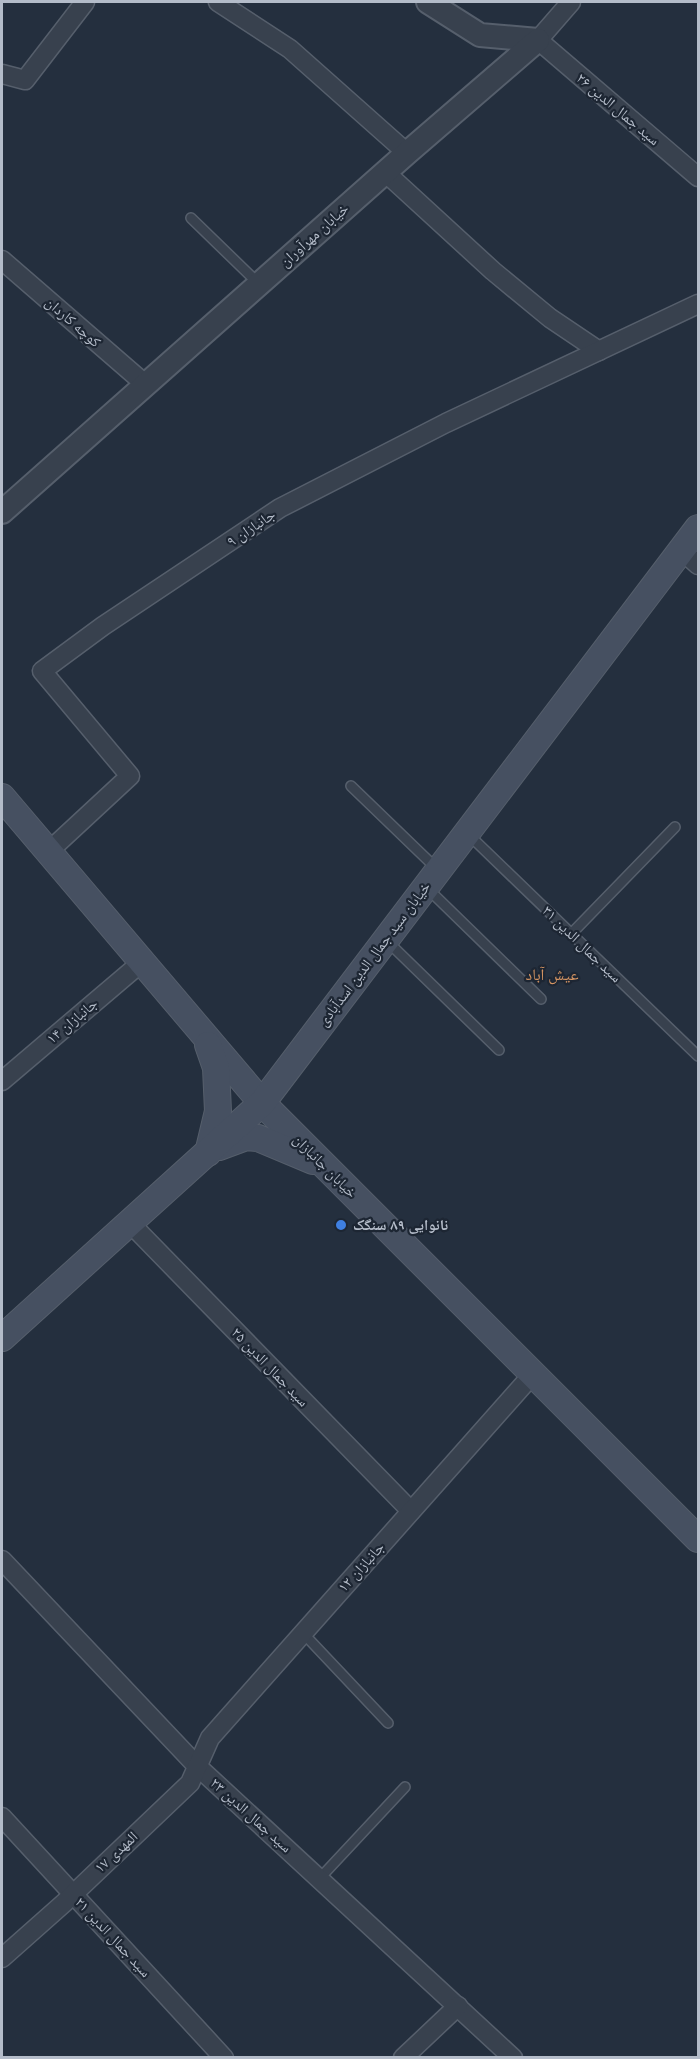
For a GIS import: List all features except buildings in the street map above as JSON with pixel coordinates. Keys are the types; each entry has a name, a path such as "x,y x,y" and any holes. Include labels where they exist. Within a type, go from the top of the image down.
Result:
{"main road":[{"name":"خیابان سید جمال الدین اسدآبادی","path":"2,1338 262,1103 466,832 690,558 699,528"},
{"name":"خیابان جانبازان","path":"2,797 262,1103 699,1539"},
{"path":"206,1037 216,1068 218,1111 208,1153"},
{"path":"208,1153 246,1137 258,1138 326,1167"}],"street":[{"path":"2,74 25,80 85,2"},
{"path":"218,2 290,49 407,153"},
{"path":"428,2 480,35 538,40 571,2"},
{"name":"خیابان مهرآوران","path":"2,512 538,40"},
{"name":"سید جمال الدین ۲۶","path":"538,40 699,177"},
{"path":"386,172 493,271 550,318 599,351"},
{"name":"کوچه کاردان","path":"2,260 145,384"},
{"name":"جانبازان ۹","path":"48,852 130,776 42,671 103,626 280,508 446,423 699,304"},
{"name":"جانبازان ۱۴","path":"2,1081 142,962"},
{"name":"سید جمال الدین ۲۵","path":"129,1222 411,1511"},
{"name":"جانبازان ۱۲","path":"197,1766 210,1738 533,1374"},
{"name":"سید جمال الدین ۲۳","path":"2,1560 197,1766 513,2058"},
{"name":"المهدی ۱۷","path":"2,1958 190,1783 197,1766"},
{"name":"سید جمال الدین ۲۱","path":"2,1817 224,2058"},
{"path":"403,2058 458,2006"}],"lane":[{"path":"191,218 259,284"},
{"path":"351,786 541,999"},
{"path":"572,934 675,828"},
{"name":"سید جمال الدین ۳۱","path":"466,832 699,1056"},
{"path":"385,939 499,1050"},
{"path":"303,1633 388,1723"},
{"path":"320,1878 405,1787"}],"place":[{"name":"نانوایی ۸۹ سنگک","path":"341,1225"}],"district":[{"name":"عیش آباد","path":"552,974"}]}
